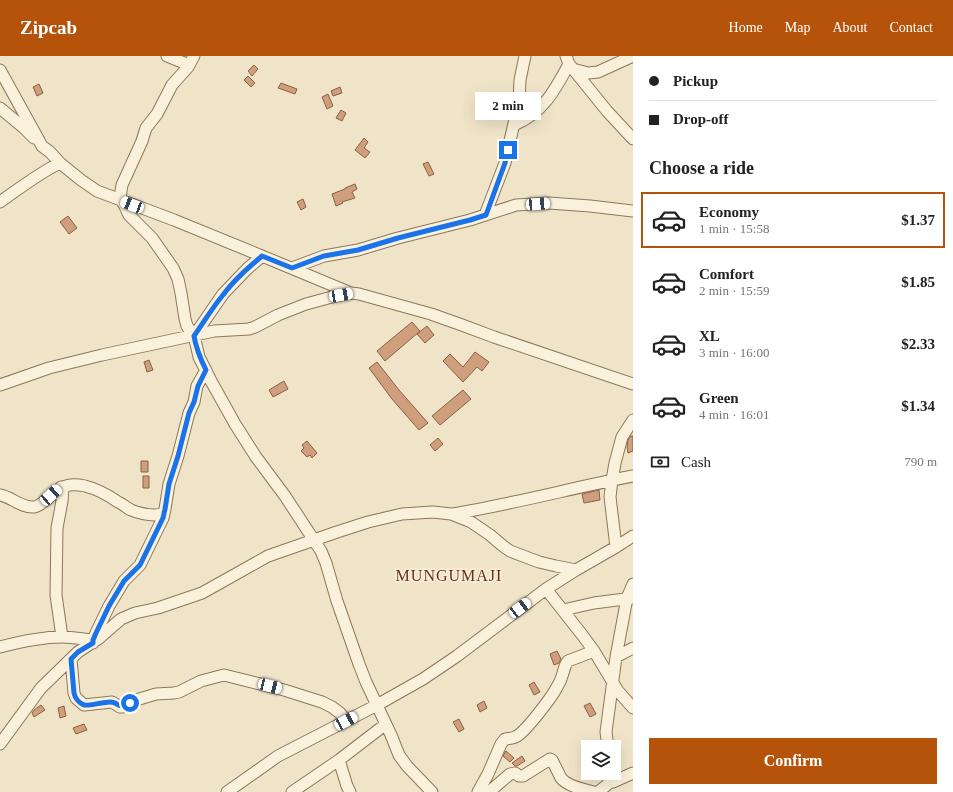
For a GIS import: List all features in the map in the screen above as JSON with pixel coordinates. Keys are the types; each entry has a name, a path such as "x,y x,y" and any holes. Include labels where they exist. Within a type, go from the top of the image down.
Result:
{"street":[{"path":"167,56 192,60 172,85 157,114 146,128 142,141 122,185 120,200 123,202 129,215 152,238 173,268 178,279 187,326 194,336 199,356 211,381 245,441 285,496 323,555 336,601 359,664 399,755 407,766 432,792"},
{"path":"486,215 505,163 519,101 520,80 525,56"},
{"path":"570,63 588,73 598,72 633,56"},
{"path":"514,125 520,123 541,108 549,99 570,63"},
{"path":"570,63 607,111 633,139"},
{"path":"0,70 42,146"},
{"path":"0,108 24,128 60,163 88,186 97,191 174,220 350,293 359,294 431,314 633,384"},
{"path":"0,202 36,177 60,163"},
{"path":"292,268 324,256 358,250 398,238 470,220 516,205 549,203 590,206 633,212"},
{"path":"194,336 223,294 262,256"},
{"path":"0,385 29,374 70,362 219,330 249,329 306,304 350,293"},
{"path":"93,642 101,621 119,589 124,581 140,565 164,514 169,484 189,413 194,402 198,386 206,370"},
{"path":"616,547 610,497 612,480 622,437 633,420"},
{"path":"451,514 517,502 633,476"},
{"path":"0,495 10,498 23,505 34,506 40,505 61,487 69,485 85,486 104,493 131,510 146,514 164,514"},
{"path":"61,487 63,488 57,528 56,595 62,637"},
{"path":"0,744 41,688 78,652 98,639 119,620 202,593 268,556 368,522 402,514 433,512 451,514 471,522 510,550 539,562 576,570"},
{"path":"227,792 278,756 377,705 423,679 457,656 546,589 633,536"},
{"path":"607,740 606,732 616,657 633,584"},
{"path":"546,589 594,651 612,683 633,708"},
{"path":"563,610 594,603 630,598"},
{"path":"0,647 62,637 93,642"},
{"path":"616,657 633,648"},
{"path":"478,792 503,741 505,739 512,739 518,736 539,713 556,690 568,661 594,651"},
{"path":"71,659 74,693 76,698 84,705 112,702 120,707 156,694 176,693 201,681 224,675 284,690 322,702 340,713 346,721"},
{"path":"292,792 339,760 386,724"},
{"path":"489,792 510,774 515,773 519,776 523,776 550,759 564,780 581,789 594,792"},
{"path":"339,760 350,792"},
{"path":"598,792 613,782 633,773"}],"building":[{"path":"254,65 258,69 252,76 248,71"},
{"path":"248,76 255,83 251,87 244,80"},
{"path":"281,83 297,89 295,94 278,88"},
{"path":"39,84 43,93 37,96 33,87"},
{"path":"340,87 342,93 333,96 331,91"},
{"path":"328,94 333,106 327,109 322,97"},
{"path":"341,110 346,113 342,121 336,118"},
{"path":"364,138 368,142 364,148 370,152 365,158 355,150"},
{"path":"428,162 434,174 429,176 423,164"},
{"path":"355,184 357,189 352,192 355,198 342,202 343,203 336,206 332,194"},
{"path":"303,199 306,207 301,210 297,202"},
{"path":"68,216 77,228 69,234 60,222"},
{"path":"412,322 420,331 385,361 377,351"},
{"path":"427,326 434,335 425,343 417,334"},
{"path":"475,352 489,362 482,371 477,367 463,382 443,361 450,354 463,367"},
{"path":"149,360 153,370 147,372 144,362"},
{"path":"377,362 428,423 419,430 392,399 369,368"},
{"path":"284,381 288,389 273,397 269,390"},
{"path":"463,390 471,399 440,425 432,416"},
{"path":"631,436 633,436 633,451 628,453 628,440"},
{"path":"438,438 443,444 435,451 430,445"},
{"path":"307,441 317,453 312,458 310,455 307,457 301,451 304,448 302,445"},
{"path":"141,461 148,461 148,472 141,472"},
{"path":"143,476 149,476 149,488 143,488"},
{"path":"599,490 600,500 584,503 582,494"},
{"path":"557,651 561,659 559,663 554,665 550,654"},
{"path":"534,682 540,692 534,695 529,685"},
{"path":"484,701 487,708 480,712 477,705"},
{"path":"590,703 596,714 590,717 584,706"},
{"path":"41,705 45,710 34,717 32,713"},
{"path":"64,706 66,716 60,718 58,708"},
{"path":"459,719 464,729 459,732 453,722"},
{"path":"84,724 87,730 76,734 73,728"},
{"path":"506,751 514,758 510,762 503,756"},
{"path":"522,756 525,761 517,766 512,763"}],"district":[{"name":"MUNGUMAJI","path":"449,575"}],"route":[{"path":"130,703 120,707 112,702 84,705 76,698 74,693 71,659 78,652 93,643 101,621 109,606 124,581 140,565 163,518 169,484 189,413 194,402 200,380 206,370 199,356 194,336 214,306 231,285 262,256 292,268 324,256 358,250 486,215 505,163 508,150"}]}
